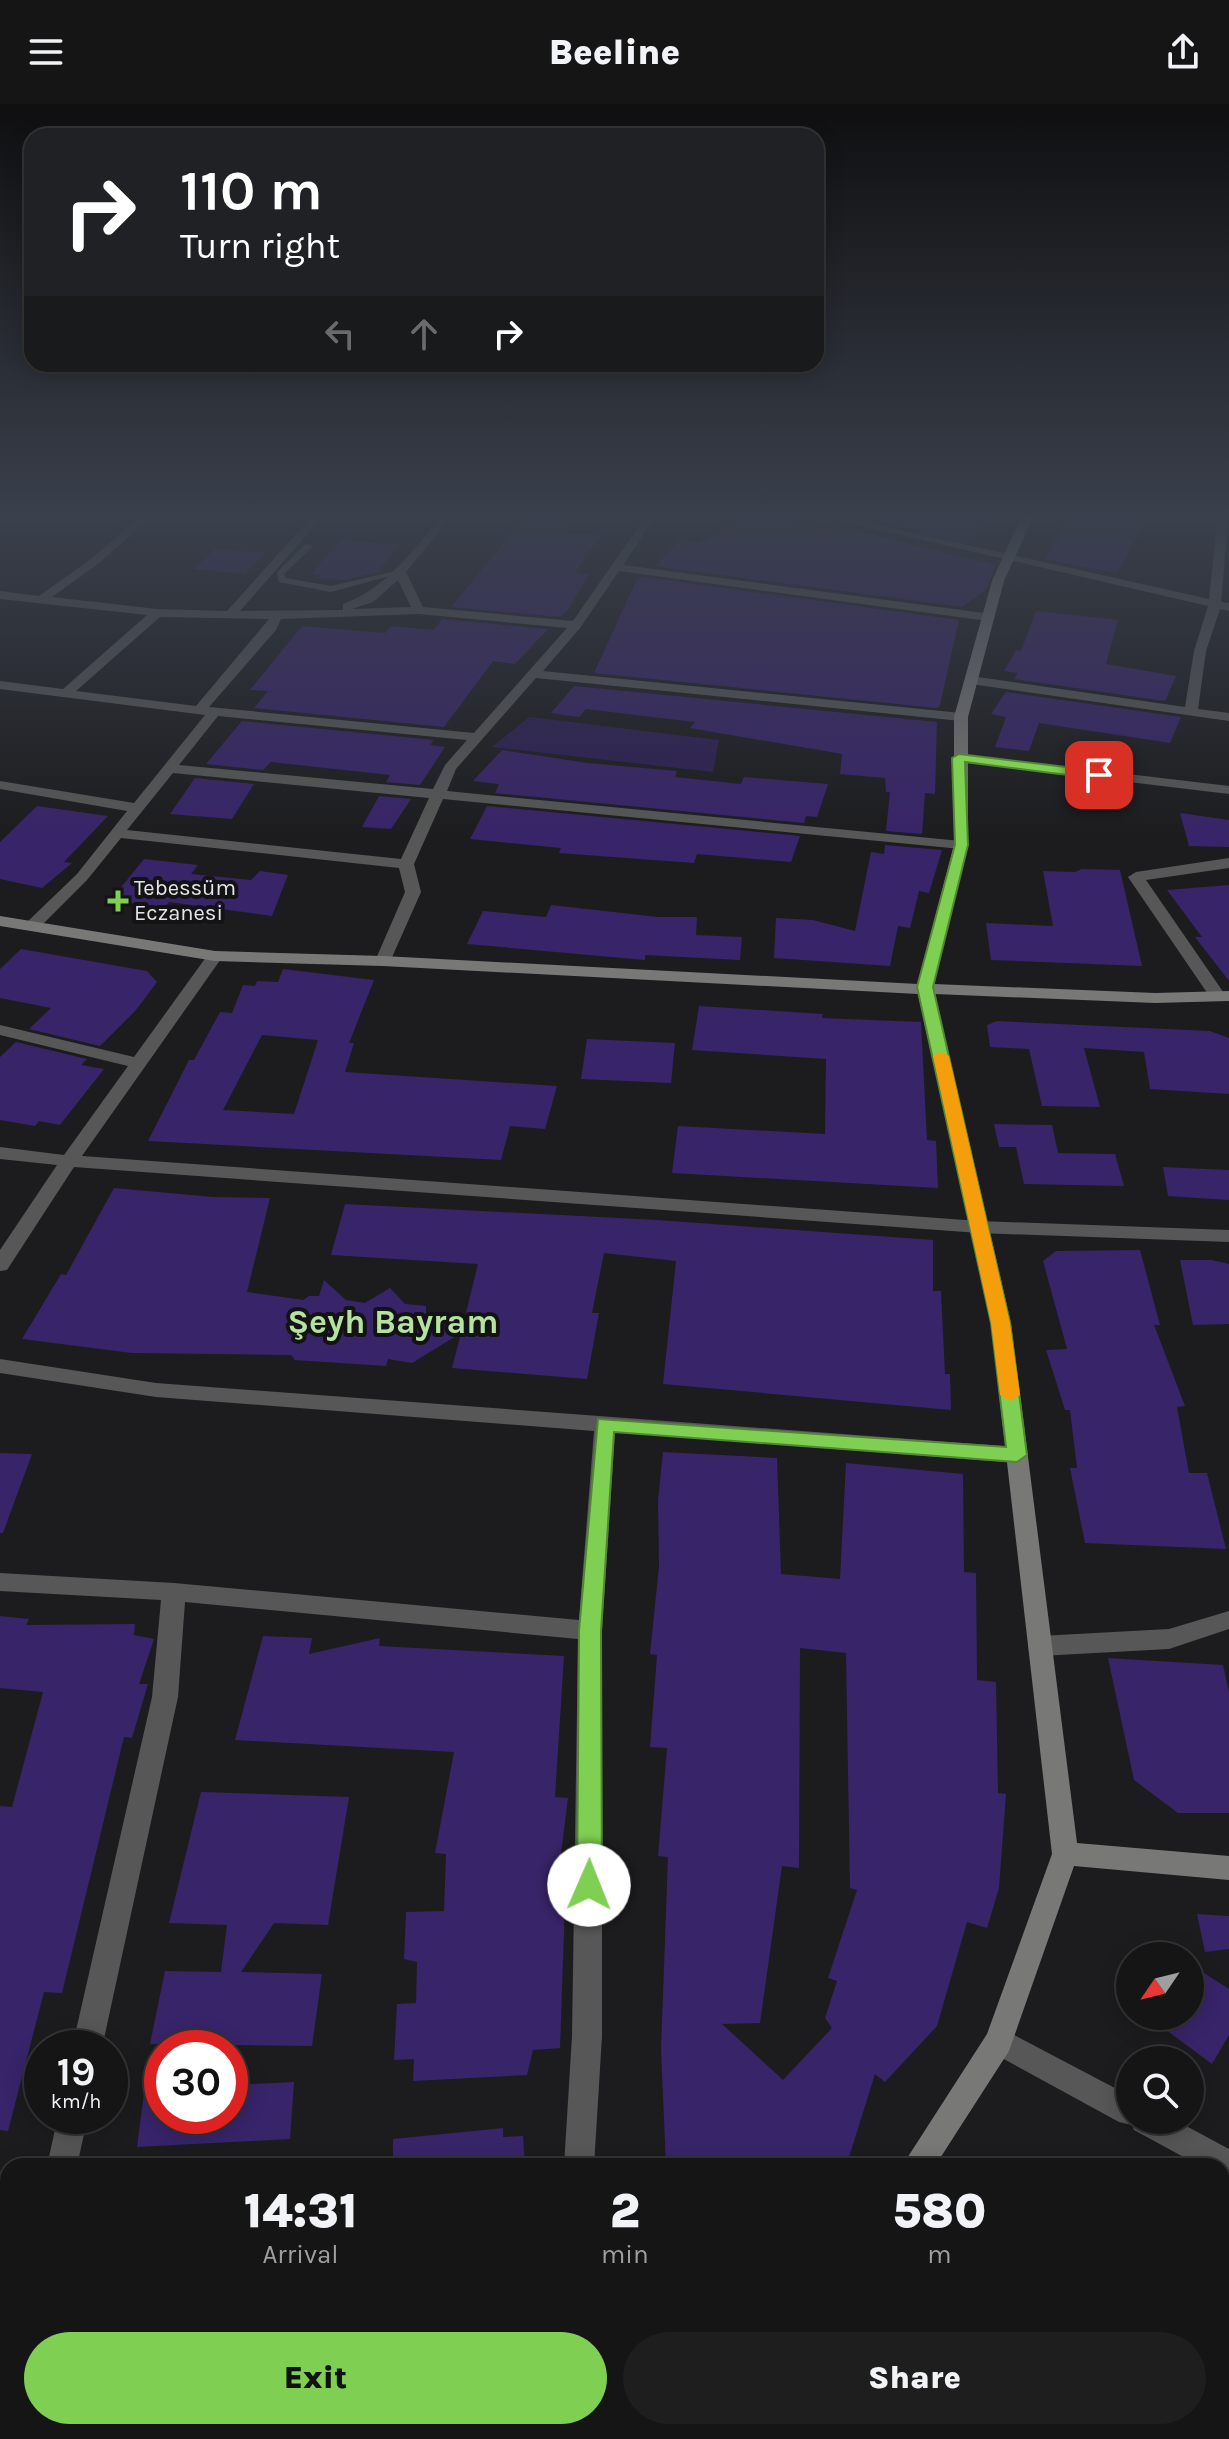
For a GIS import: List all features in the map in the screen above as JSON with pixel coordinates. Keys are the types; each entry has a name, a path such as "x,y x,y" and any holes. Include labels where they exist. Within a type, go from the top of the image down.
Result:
{"main road":[{"path":"922,2158 999,2041 1065,1854 1001,1323 925,987 961,845 961,717 987,622"},
{"path":"0,921 215,956 383,961 775,983 1155,998 1224,996"},
{"path":"1065,1854 1229,1868"}],"street":[{"path":"66,693 147,622"},
{"path":"31,927 82,877 169,768 207,710 274,622"},
{"path":"553,622 576,625"},
{"path":"383,961 413,892 406,864 450,768 578,622"},
{"path":"1191,711 1200,651 1209,622"},
{"path":"535,674 961,717"},
{"path":"971,680 1229,717"},
{"path":"0,685 207,710 477,737"},
{"path":"959,758 1229,790"},
{"path":"169,768 961,845"},
{"path":"0,785 137,808"},
{"path":"116,833 406,864"},
{"path":"1224,996 1136,877 1229,863"},
{"path":"0,1265 69,1161 215,956"},
{"path":"0,1030 140,1064"},
{"path":"0,1153 69,1161 979,1227 1229,1236"},
{"path":"0,1366 156,1390 1017,1455"},
{"path":"579,2158 587,2036 590,1631 605,1424"},
{"path":"0,1582 174,1592 590,1631"},
{"path":"91,2030 165,1697 174,1592"},
{"path":"1040,1646 1169,1639 1229,1620"},
{"path":"999,2041 1116,2104"},
{"path":"64,2158 69,2134"},
{"path":"1171,2134 1216,2158"}],"shaded area":[{"path":"529,717 719,740 713,772 492,747"}],"building":[{"path":"440,622 548,629 515,664 493,661 444,727 254,708 268,691 250,690 302,626 385,633 391,626 434,630"},
{"path":"617,622 959,622 937,708 594,673"},
{"path":"1032,622 1117,622 1106,664 1176,676 1165,701 1014,679 1018,673 1004,671 1016,650 1021,651"},
{"path":"574,686 937,722 935,794 925,793 922,834 886,831 890,792 886,792 885,778 840,774 842,754 690,728 695,722 586,709 579,717 551,713"},
{"path":"1006,692 1181,717 1170,743 1039,723 1029,751 995,747 1006,717 991,714"},
{"path":"242,721 434,740 430,745 445,747 420,785 386,782 390,775 271,762 263,770 206,764"},
{"path":"502,750 588,763 677,771 675,777 741,784 744,777 828,784 817,817 806,816 804,823 495,793 499,784 473,781"},
{"path":"195,778 254,784 232,819 170,814"},
{"path":"379,796 411,799 391,829 362,827"},
{"path":"37,806 108,816 64,862 72,863 42,888 0,879 0,842"},
{"path":"487,806 800,836 791,862 697,854 694,863 559,853 561,848 470,839"},
{"path":"1180,813 1229,820 1229,847 1189,846"},
{"path":"885,845 942,850 929,893 919,891 910,928 898,926 890,966 774,958 776,918 813,920 855,931 871,852 884,854"},
{"path":"144,859 198,865 191,874 251,880 260,871 288,875 272,916 169,902 165,907 110,901"},
{"path":"1082,869 1120,870 1142,966 991,960 986,923 1053,926 1043,871 1075,872"},
{"path":"1229,885 1229,981 1195,937 1202,937 1167,890"},
{"path":"551,905 658,917 697,917 696,935 742,937 740,960 645,955 645,960 467,944 483,911 546,917"},
{"path":"21,949 147,971 157,982 136,1010 100,1046 29,1029 51,1008 0,998 0,969"},
{"path":"283,969 374,980 349,1043 354,1043 345,1072 557,1086 545,1129 510,1126 501,1160 148,1141 189,1060 194,1060 220,1012 232,1013 243,985 255,986 257,981 278,982","holes":["262,1035 318,1040 294,1114 223,1110"]},
{"path":"699,1006 823,1014 822,1018 921,1022 927,1140 936,1141 938,1188 672,1173 678,1126 825,1134 826,1059 692,1050"},
{"path":"997,1021 1210,1031 1229,1038 1229,1094 1150,1089 1144,1052 1084,1048 1100,1107 1042,1106 1029,1049 990,1047 987,1025"},
{"path":"587,1039 675,1043 671,1083 581,1079"},
{"path":"16,1042 87,1059 81,1065 104,1069 60,1125 39,1121 35,1126 0,1120 0,1057"},
{"path":"994,1124 1052,1125 1058,1153 1115,1154 1124,1186 1024,1184 1016,1147 999,1147"},
{"path":"1163,1167 1229,1170 1229,1200 1168,1196"},
{"path":"114,1188 213,1197 270,1198 247,1292 303,1300 309,1296 319,1296 324,1280 346,1300 365,1303 390,1288 405,1304 426,1306 426,1312 462,1329 478,1264 331,1255 345,1204 657,1220 933,1240 933,1291 941,1291 945,1374 950,1374 951,1410 663,1384 676,1261 604,1253 592,1313 599,1313 587,1379 452,1368 461,1333 412,1363 388,1359 386,1366 295,1360 291,1355 132,1353 22,1339 61,1274 66,1275"},
{"path":"1140,1250 1160,1325 1154,1325 1185,1406 1177,1407 1189,1473 1207,1473 1226,1549 1085,1543 1070,1468 1077,1468 1070,1410 1065,1410 1046,1350 1067,1349 1043,1261 1056,1251"},
{"path":"1180,1260 1212,1260 1229,1264 1229,1324 1193,1325"},
{"path":"663,1452 777,1458 781,1574 840,1579 846,1463 963,1474 964,1572 976,1573 977,1680 996,1682 998,1793 1006,1794 999,1888 987,1928 967,1922 937,2026 885,2082 875,2074 847,2158 666,2158 661,2049 668,1857 658,1856 667,1748 650,1747 657,1655 650,1654 659,1566 658,1500","holes":["800,1648 846,1653 850,1888 857,1890 828,1978 837,1981 825,2018 832,2028 783,2080 722,2024 760,2023 782,1866 799,1868"]},
{"path":"0,1453 32,1454 3,1533 0,1533"},
{"path":"0,1616 29,1619 26,1625 135,1624 134,1635 154,1639 139,1684 148,1684 132,1738 124,1737 62,1993 44,1992 34,2030 24,2030 24,2069 8,2131 0,2130 0,1806 12,1807 43,1692 0,1688"},
{"path":"263,1636 312,1638 309,1654 380,1638 379,1646 564,1656 555,1797 568,1798 555,1902 565,1902 560,2048 533,2050 527,2075 413,2081 414,2059 394,2060 397,2004 416,2003 417,1962 404,1959 406,1912 444,1911 446,1854 435,1853 454,1752 235,1740"},
{"path":"1108,1658 1223,1665 1229,1693 1229,1813 1178,1813 1134,1780"},
{"path":"201,1792 349,1797 328,1925 274,1923 241,1972 322,1974 312,2046 248,2045 248,2030 153,2030 165,1971 221,1972 227,1925 169,1923"},
{"path":"1197,1914 1229,1916 1229,1949 1205,1952"},
{"path":"1204,1973 1229,1989 1229,2035 1212,2064 1204,2058 1204,2046 1188,2046 1166,2030 1204,2030"},
{"path":"294,2082 290,2139 137,2147 144,2093 144,2134 248,2134 248,2084"},
{"path":"503,2128 503,2137 523,2136 524,2158 393,2158 393,2139"}],"slow traffic":[{"path":"941,1056 1001,1323 1010,1395"}],"place":[{"name":"Tebessüm Eczanesi","path":"118,901"}],"district":[{"name":"Şeyh Bayram","path":"393,1322"}],"route":[{"path":"589,1885 590,1631 605,1424 1017,1455 1001,1323 925,987 961,845 959,758 1099,775"}]}
